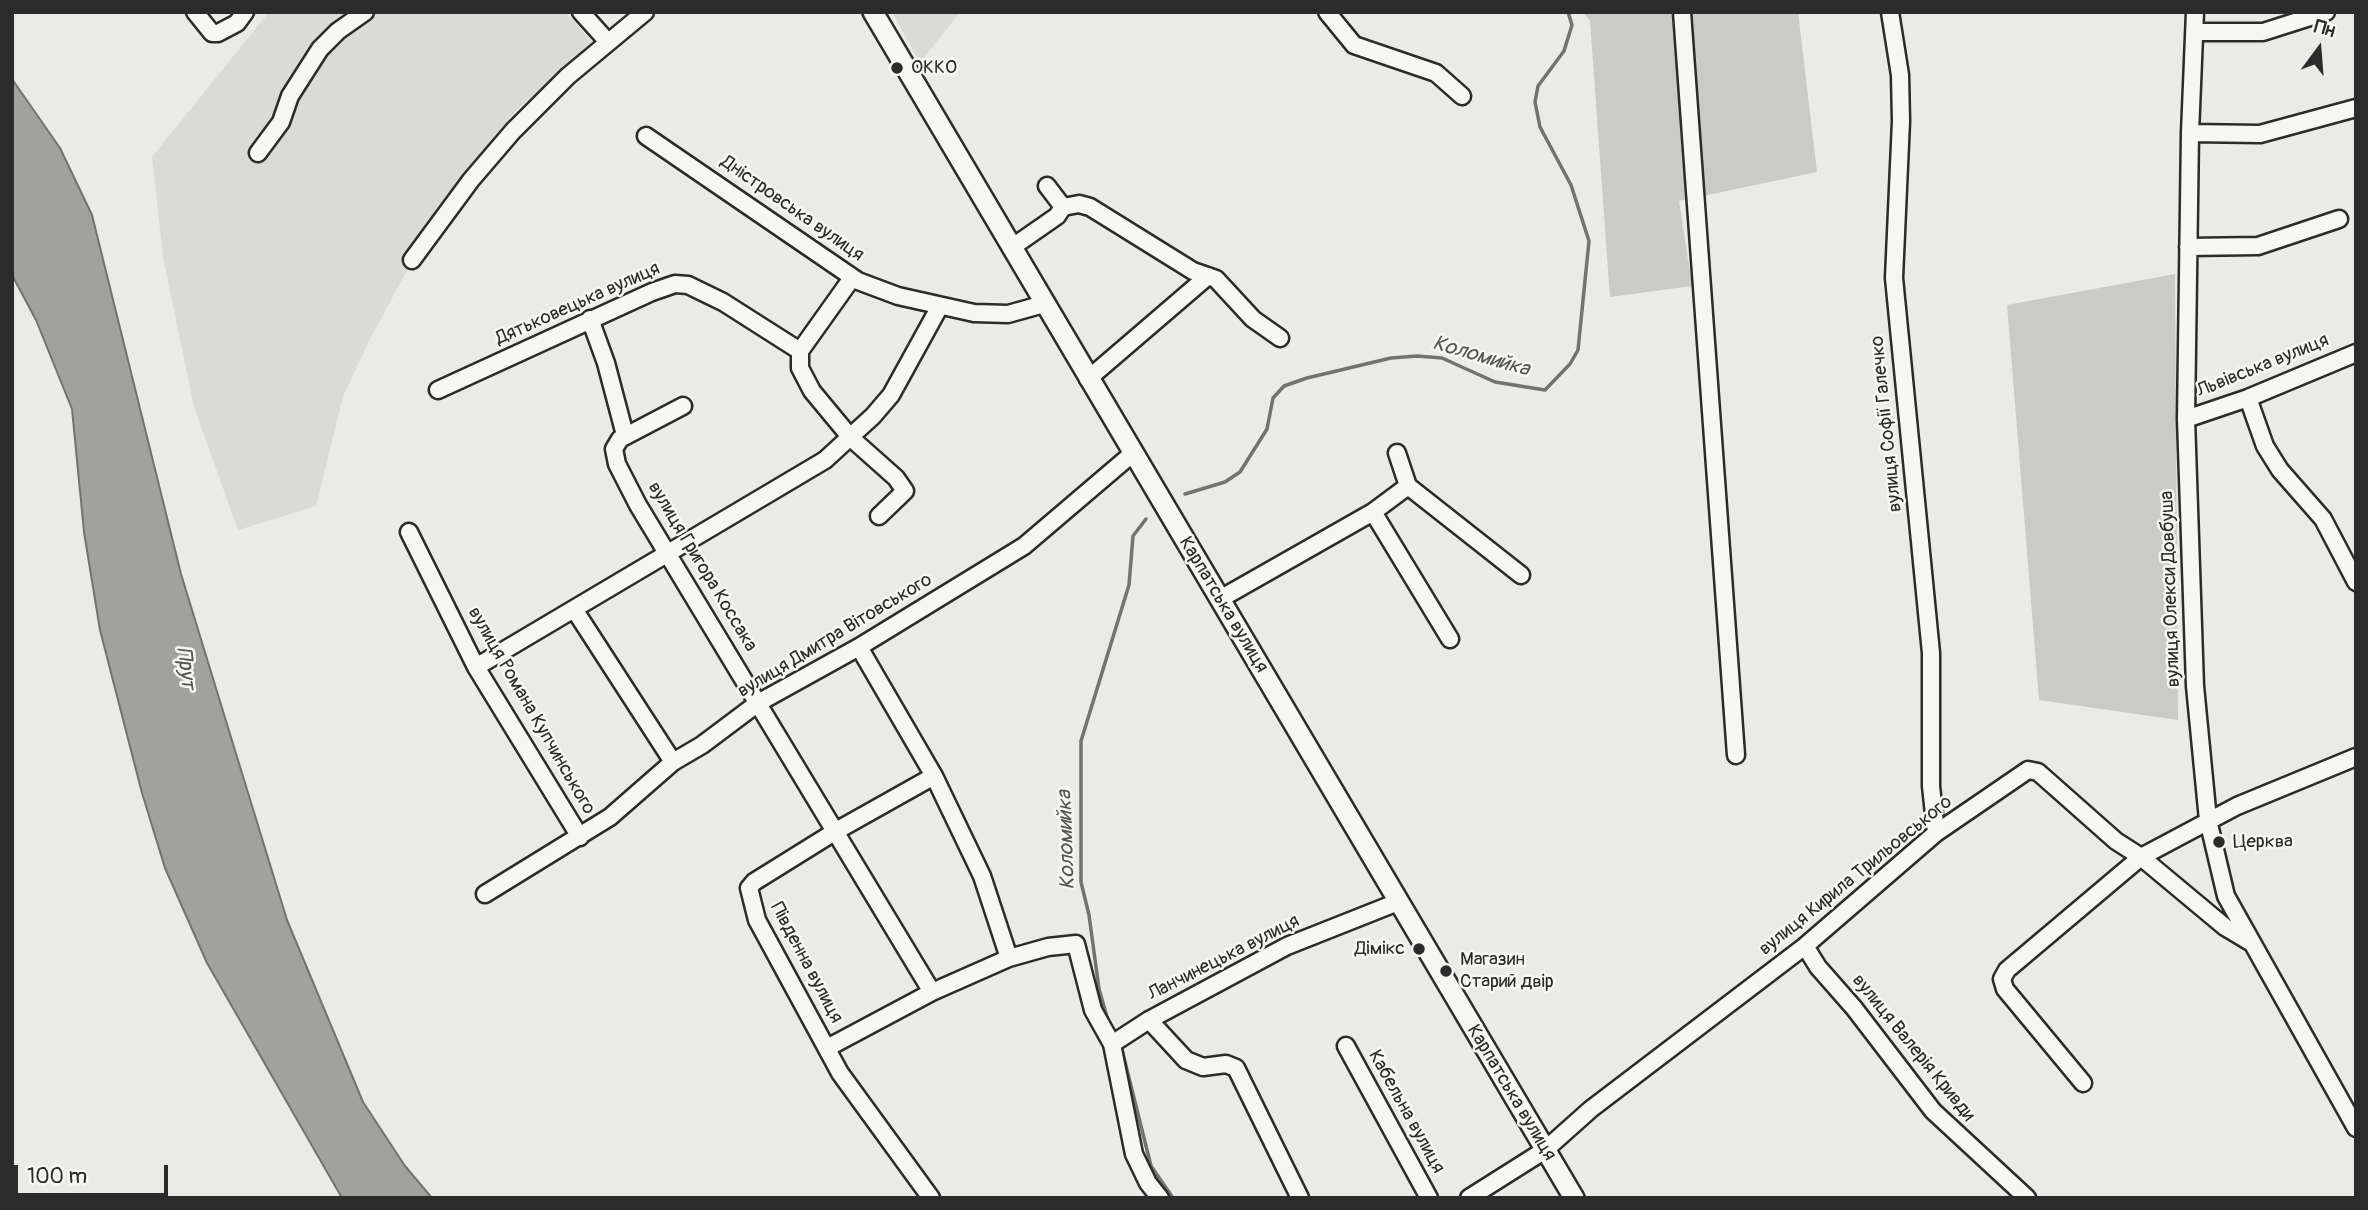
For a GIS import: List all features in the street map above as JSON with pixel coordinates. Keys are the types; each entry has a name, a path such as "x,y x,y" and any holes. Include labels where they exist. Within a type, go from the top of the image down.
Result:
{"main road":[{"name":"Карпатська вулиця","path":"873,12 1573,1198"}],"street":[{"path":"195,12 212,33 229,29 245,12"},
{"path":"258,153 281,122 290,96 320,49 338,31 365,12"},
{"path":"581,12 608,42"},
{"path":"412,260 502,142 608,42 645,12"},
{"path":"1327,12 1354,45 1436,73 1462,96"},
{"path":"1682,12 1736,755"},
{"name":"вулиця Софії Галечко","path":"1890,12 1900,75 1901,121 1894,278 1931,653 1931,786 1936,833"},
{"name":"вулиця Олекси Довбуша","path":"2195,12 2190,133 2186,419 2194,685 2208,820 2223,890 2356,1128"},
{"path":"2195,32 2263,32 2326,12"},
{"path":"2190,133 2260,134 2356,108"},
{"name":"Дністровська вулиця","path":"646,136 742,199 852,278 898,296 996,315 1044,304"},
{"path":"1047,186 1063,207"},
{"path":"1011,248 1057,216 1063,207 1079,204 1090,207 1154,248 1223,284 1253,319 1280,338"},
{"path":"2188,247 2258,246 2339,219"},
{"path":"1088,379 1208,276"},
{"path":"852,278 800,351 800,368 812,391 851,438 896,478 905,491 879,516"},
{"name":"Дятьковецька вулиця","path":"438,390 664,287 682,284 705,292 800,351"},
{"path":"476,667 808,472 851,438 891,395 940,306"},
{"path":"590,320 606,363 625,435 683,406"},
{"name":"Львівська вулиця","path":"2186,419 2248,398 2356,353"},
{"path":"2248,398 2267,449 2280,470 2323,519 2356,582"},
{"name":"вулиця Григора Коссака","path":"625,435 615,446 617,464 932,992"},
{"path":"1397,453 1408,486 1521,575"},
{"name":"вулиця Дмитра Вітовського","path":"485,894 610,817 673,762 702,745 758,703 859,647 1024,546 1132,454"},
{"path":"1220,599 1373,512 1408,486"},
{"path":"1373,512 1450,639"},
{"name":"вулиця Романа Купчинського","path":"409,532 476,667 580,837"},
{"path":"574,609 673,762"},
{"path":"859,647 934,776 986,884 1009,958"},
{"path":"2083,1083 2005,989 2002,979 2007,970 2141,857 2208,820 2356,757"},
{"name":"вулиця Кирила Трильовського","path":"1469,1198 1545,1150 1601,1101 1805,946 1936,833 2033,769 2116,841 2141,857"},
{"name":"Південна вулиця","path":"931,1198 913,1169 852,1093 757,920 749,888 754,882 836,831 934,776"},
{"path":"2141,857 2225,927 2251,943"},
{"name":"Ланчинецька вулиця","path":"1116,1041 1149,1020 1287,946 1398,902"},
{"path":"827,1048 932,992 1009,958 1048,947 1076,944 1093,1010 1116,1041 1131,1142 1144,1176 1160,1198"},
{"name":"вулиця Валерія Кривди","path":"1805,946 1818,967 1854,1008 1933,1111 2027,1198"},
{"path":"1149,1020 1186,1060 1203,1067 1234,1066 1300,1198"},
{"name":"Кабельна вулиця","path":"1346,1046 1429,1198"}],"shaded area":[{"path":"269,12 565,12 596,46 516,110 434,221 371,337 343,396 316,506 238,530 194,407 163,257 152,157"},
{"path":"892,12 960,12 920,63"},
{"path":"1583,12 1798,12 1817,172 1679,201 1692,286 1610,297 1590,21"},
{"path":"2175,274 2178,720 2039,700 2007,305"}],"water":[{"name":"Прут","path":"12,79 60,148 92,215 181,574 287,920 363,1102 405,1166 432,1198 342,1198 207,963 165,868 142,793 100,630 84,532 72,409 36,320 12,275"}],"waterway":[{"name":"Коломийка","path":"1185,494 1225,482 1240,472 1267,429 1273,398 1284,386 1307,378 1391,358 1417,356 1442,358 1495,382 1545,390 1570,364 1578,350 1589,241 1571,185 1540,127 1535,102 1538,86 1564,51 1572,25 1568,12"},
{"name":"Коломийка","path":"1109,1024 1099,989 1089,915 1081,882 1081,741 1129,585 1133,536 1146,519"},
{"name":"Коломийка","path":"1121,1046 1151,1166 1173,1198"}],"place":[{"name":"ОККО","path":"897,68"},
{"name":"Церква","path":"2219,842"},
{"name":"Дімікс","path":"1419,949"},
{"name":"Магазин Старий двір","path":"1446,971"}]}
